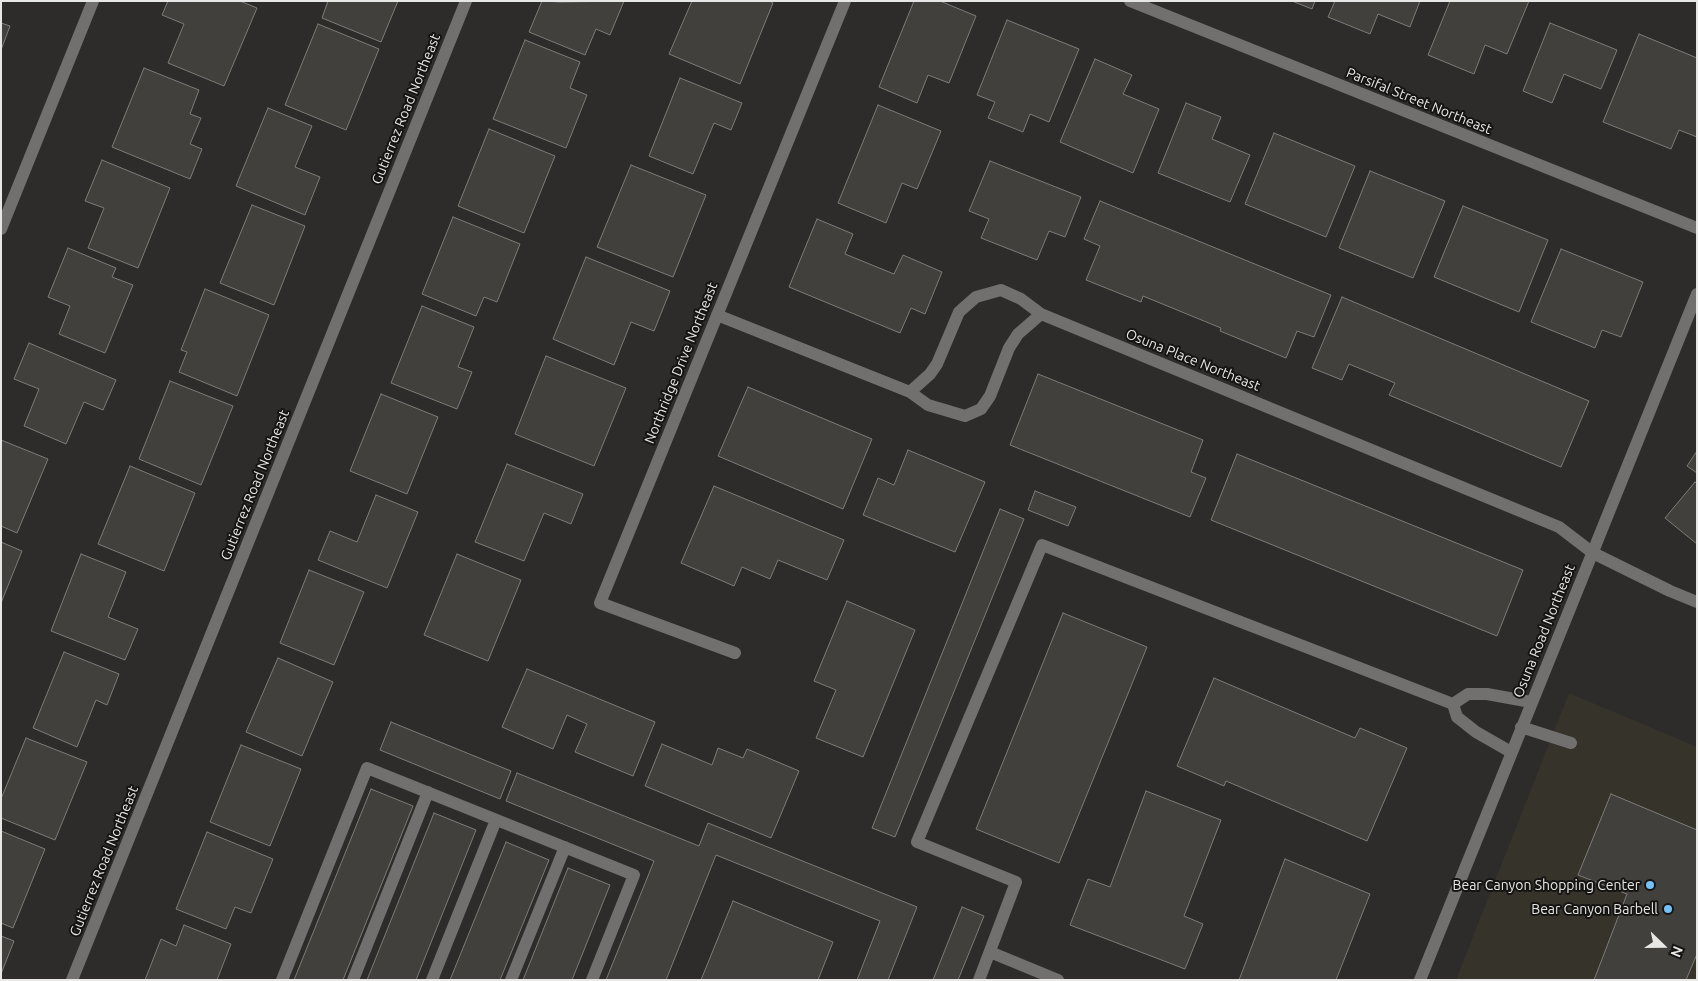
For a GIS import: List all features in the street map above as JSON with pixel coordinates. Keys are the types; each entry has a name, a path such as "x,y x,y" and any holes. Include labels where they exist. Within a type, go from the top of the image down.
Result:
{"street":[{"path":"1,229 93,1"},
{"name":"Gutierrez Road Northeast","path":"72,980 466,1"},
{"name":"Northridge Drive Northeast","path":"735,653 600,603 845,1"},
{"name":"Parsifal Street Northeast","path":"1130,1 1697,228"},
{"name":"Osuna Place Northeast","path":"910,392 930,374 937,364 958,312 976,297 1001,290 1021,298 1041,314 1560,527 1593,553 1670,591 1697,602"},
{"name":"Osuna Road Northeast","path":"1420,980 1697,294"},
{"path":"717,315 910,392 928,405 965,416 981,409 990,396 1009,348 1018,334 1041,314"},
{"path":"979,980 1016,882 917,842 1042,545 1453,704"},
{"path":"1453,704 1468,694 1487,694 1532,702"},
{"path":"1453,704 1457,717 1476,732 1511,752"},
{"path":"1521,727 1571,743"},
{"path":"282,980 367,768 634,875 592,980"},
{"path":"353,980 428,792"},
{"path":"432,980 496,820"},
{"path":"511,980 565,847"},
{"path":"990,952 1058,980"}],"shaded area":[{"path":"1569,693 1697,747 1697,980 1456,980"}],"building":[{"path":"168,1 240,1 257,8 224,86 168,63 184,24 162,15"},
{"path":"328,1 398,1 381,42 322,18"},
{"path":"542,1 624,1 610,35 596,29 585,55 529,32"},
{"path":"692,1 770,1 773,3 740,84 669,54"},
{"path":"914,1 940,1 976,16 949,83 928,75 917,103 879,87"},
{"path":"1292,1 1315,1 1312,9"},
{"path":"1335,1 1420,1 1410,27 1378,14 1370,34 1328,17"},
{"path":"1450,1 1529,1 1507,54 1485,45 1474,74 1428,55"},
{"path":"1007,20 1079,49 1049,122 1030,114 1023,132 988,118 995,102 977,95"},
{"path":"1,23 10,26 1,50"},
{"path":"1550,23 1617,50 1601,89 1564,74 1552,103 1523,91"},
{"path":"318,24 379,49 346,130 285,105"},
{"path":"1639,34 1697,58 1697,137 1679,130 1671,149 1603,122"},
{"path":"525,40 580,62 570,88 587,95 566,148 493,119"},
{"path":"1095,59 1132,75 1123,94 1159,109 1133,173 1060,142"},
{"path":"144,68 199,90 190,114 201,118 190,144 202,149 190,179 112,147"},
{"path":"680,78 742,103 731,130 714,123 693,174 649,156"},
{"path":"1186,103 1221,117 1212,139 1250,155 1230,202 1158,173"},
{"path":"878,105 941,131 917,189 902,183 886,223 838,203"},
{"path":"268,108 312,126 295,167 320,177 305,215 236,186"},
{"path":"489,129 555,156 524,233 458,206"},
{"path":"1274,133 1355,166 1326,237 1245,204"},
{"path":"102,160 170,188 138,268 88,248 104,208 85,201"},
{"path":"990,161 1081,197 1065,237 1049,231 1037,260 981,238 989,219 969,211"},
{"path":"631,165 706,195 673,277 597,247"},
{"path":"1370,171 1445,201 1413,278 1339,248"},
{"path":"1100,201 1331,295 1314,337 1297,331 1286,358 1220,331 1221,328 1143,296 1141,302 1086,280 1100,246 1084,239"},
{"path":"252,205 305,226 274,305 220,283"},
{"path":"1463,206 1548,240 1519,312 1434,277"},
{"path":"453,217 520,244 497,302 484,297 476,316 422,294"},
{"path":"817,219 853,234 845,254 894,274 903,255 942,272 925,314 911,308 900,333 789,287"},
{"path":"68,248 116,268 112,277 133,285 105,353 59,334 70,306 48,297"},
{"path":"1561,249 1643,282 1621,337 1602,330 1595,348 1531,322"},
{"path":"586,257 670,291 654,331 631,322 614,365 553,339"},
{"path":"205,289 269,315 237,396 179,372 187,352 181,350"},
{"path":"1342,297 1589,401 1561,467 1389,395 1395,383 1349,364 1342,380 1312,368"},
{"path":"422,306 474,327 458,367 472,372 457,409 391,383"},
{"path":"29,343 116,380 103,410 84,402 66,444 24,426 39,389 14,379"},
{"path":"546,356 626,388 594,466 515,434"},
{"path":"1038,374 1203,440 1191,472 1206,478 1190,517 1010,445"},
{"path":"170,381 233,406 201,485 139,459"},
{"path":"748,387 872,439 843,509 718,456"},
{"path":"381,394 438,417 407,494 350,471"},
{"path":"1,440 48,459 17,533 1,526"},
{"path":"908,450 985,482 955,552 863,515 878,478 894,485"},
{"path":"1697,451 1697,473 1687,466"},
{"path":"1237,454 1523,570 1497,636 1211,520"},
{"path":"507,464 583,494 571,524 544,513 524,561 475,542"},
{"path":"130,466 195,493 164,571 98,544"},
{"path":"1695,482 1697,484 1697,544 1665,518"},
{"path":"714,486 844,540 827,580 778,560 770,579 742,567 734,586 681,563"},
{"path":"1035,491 1076,507 1068,526 1028,510"},
{"path":"376,495 418,512 387,588 318,560 330,531 357,542"},
{"path":"1000,509 1024,519 895,837 872,828"},
{"path":"1,542 22,551 1,603"},
{"path":"81,554 126,572 108,617 138,629 125,660 51,631"},
{"path":"457,554 521,580 488,661 424,635"},
{"path":"309,570 364,592 334,665 280,643"},
{"path":"847,601 915,630 863,757 816,738 836,690 814,681"},
{"path":"1063,613 1147,647 1059,863 976,829"},
{"path":"64,652 119,674 107,705 96,700 77,747 33,728"},
{"path":"278,658 333,682 302,756 246,732"},
{"path":"527,669 655,722 633,776 575,752 587,724 567,715 553,749 502,727"},
{"path":"1214,678 1355,738 1360,728 1407,748 1367,841 1226,781 1224,786 1177,766"},
{"path":"391,722 511,771 500,799 380,750"},
{"path":"26,738 87,762 55,840 1,818 1,799"},
{"path":"662,744 712,765 718,748 743,758 747,749 799,771 771,838 645,786"},
{"path":"241,745 301,769 270,846 210,822"},
{"path":"517,773 699,846 708,823 917,907 888,980 857,980 880,921 716,855 666,980 606,980 654,861 506,801"},
{"path":"371,789 413,806 343,980 294,980"},
{"path":"1146,791 1221,820 1184,916 1203,924 1185,969 1070,925 1088,879 1110,887"},
{"name":"Bear Canyon Shopping Center","path":"1611,794 1697,830 1697,954 1686,980 1594,980 1627,894 1578,875"},
{"path":"434,813 476,830 416,980 367,980"},
{"path":"1,831 45,849 13,928 1,923"},
{"path":"207,832 273,859 251,913 235,907 226,929 176,909"},
{"path":"506,842 549,860 500,980 450,980"},
{"path":"1285,859 1370,894 1336,980 1239,980"},
{"path":"568,868 610,885 572,980 523,980"},
{"path":"733,901 833,942 818,980 701,980"},
{"path":"962,907 984,916 958,980 933,980"},
{"path":"184,925 231,944 217,980 145,980 161,939 176,946"},
{"path":"1,936 14,941 1,974"}],"place":[{"name":"Bear Canyon Shopping Center","path":"1650,885"},
{"name":"Bear Canyon Barbell","path":"1668,909"}]}
